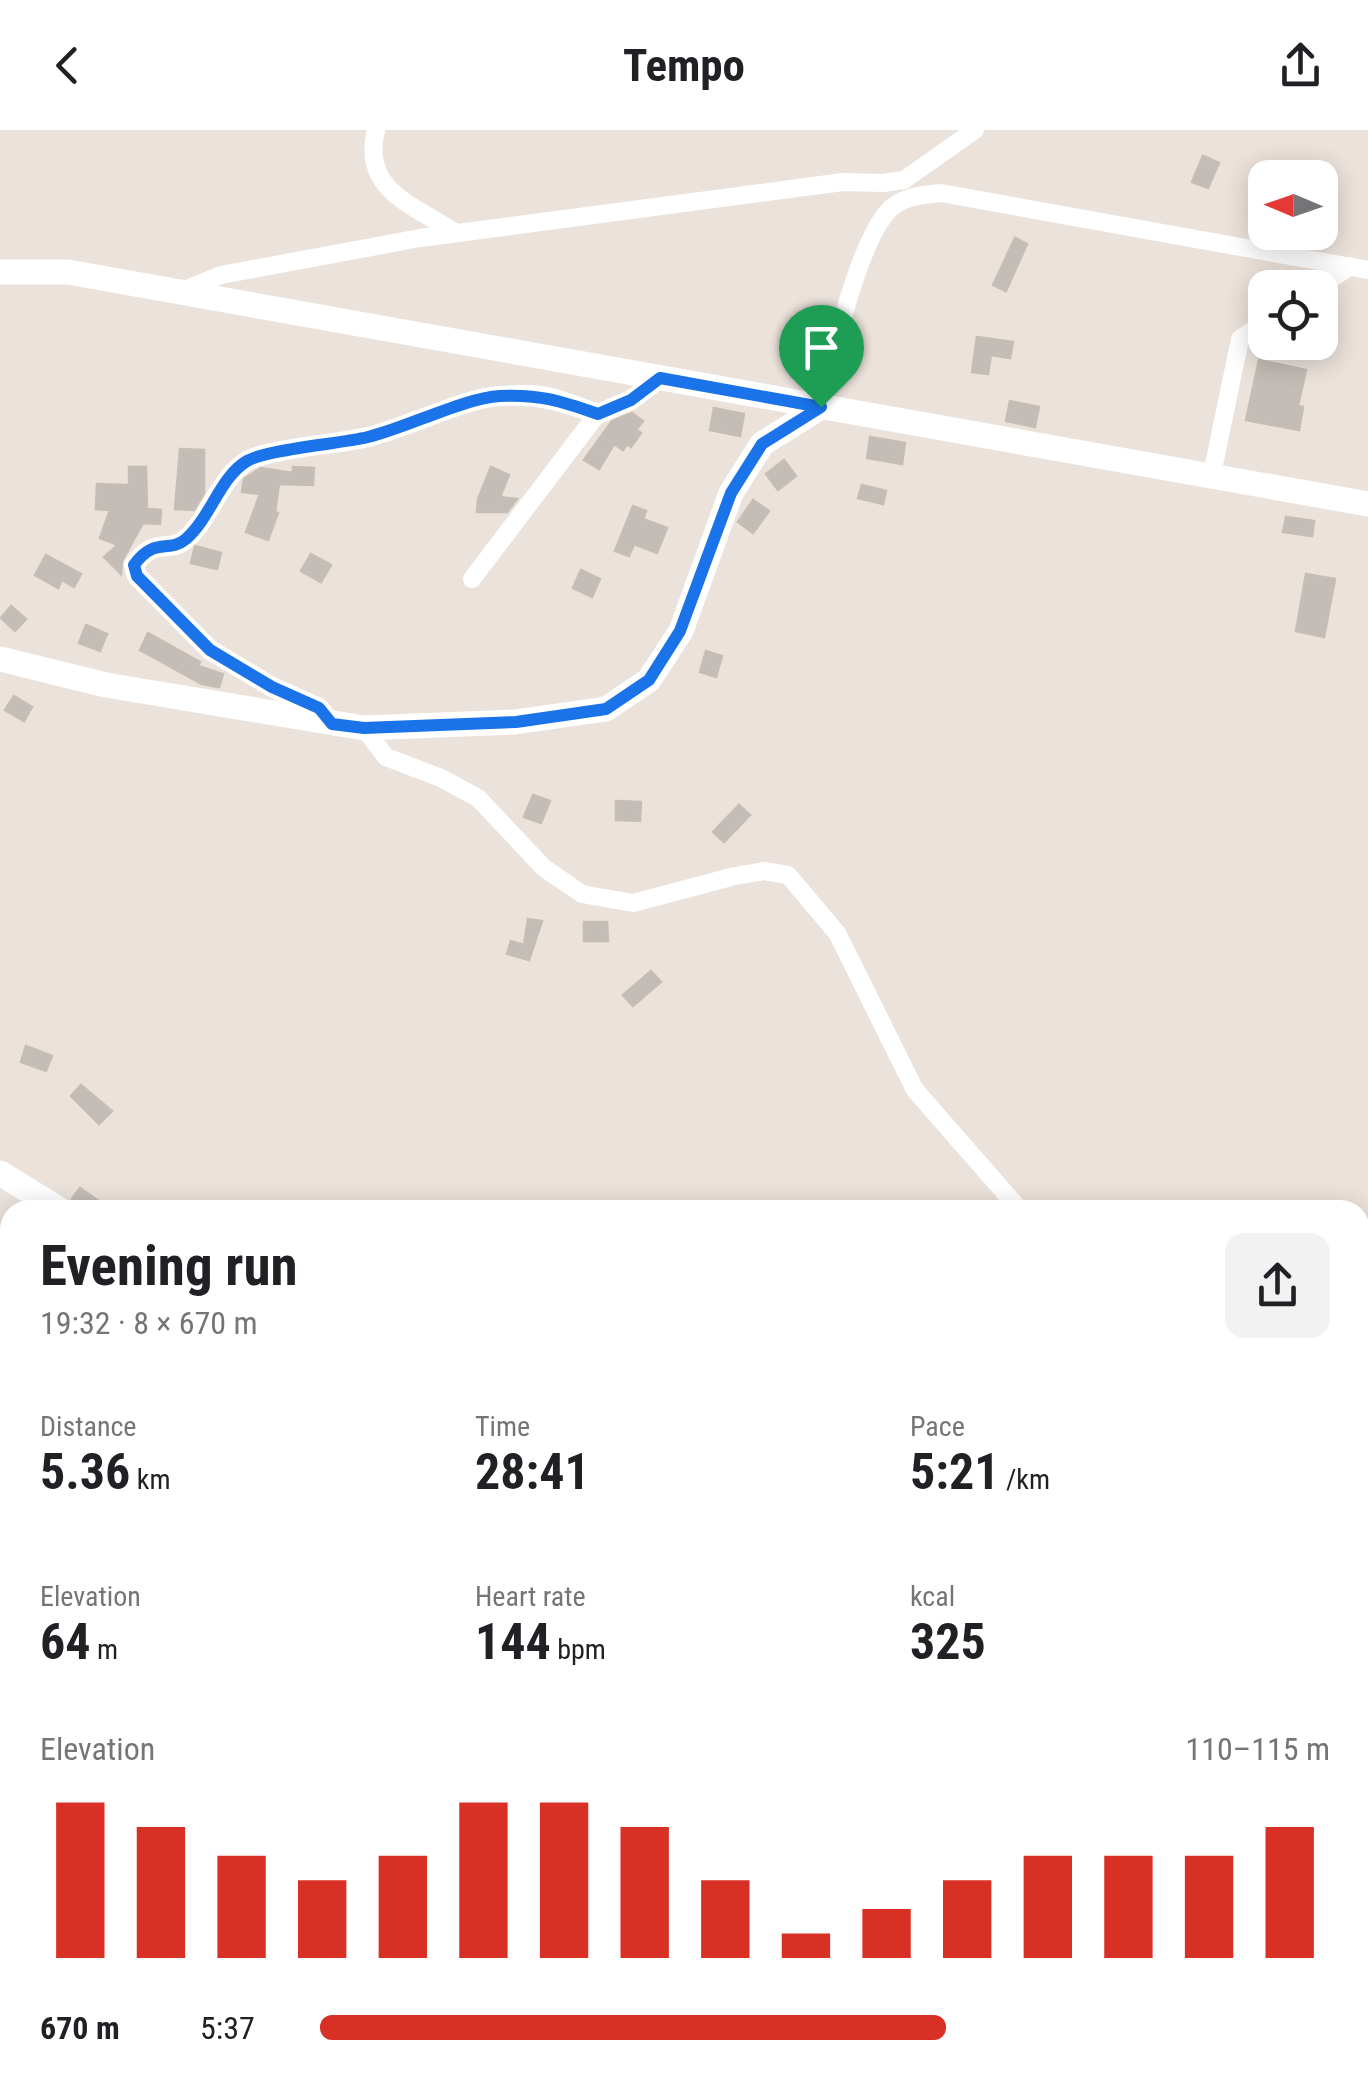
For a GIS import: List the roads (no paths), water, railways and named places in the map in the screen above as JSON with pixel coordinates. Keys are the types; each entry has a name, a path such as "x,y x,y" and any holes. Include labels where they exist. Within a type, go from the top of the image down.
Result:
{"street":[{"path":"376,130 375,172 386,189 456,232"},
{"path":"0,659 106,685 364,728 516,722 606,709 649,680 680,631 731,493 762,444 821,407 836,341 877,228 907,188 975,130"},
{"path":"181,291 221,275 456,232 843,182 883,183 1359,268"},
{"path":"0,272 68,272 181,291 1368,504"},
{"path":"1212,478 1240,338 1248,333"},
{"path":"472,580 598,414 631,400 660,378"},
{"path":"332,724 319,708 272,687 210,650 137,576 134,565 144,552 180,543 200,526 232,472 250,459 368,437 494,396 541,395 598,414"},
{"path":"364,728 386,756 478,798 544,868 582,894 633,903 735,876 764,871 788,875 837,933 915,1090 1011,1200"},
{"path":"0,1173 44,1200"}]}
